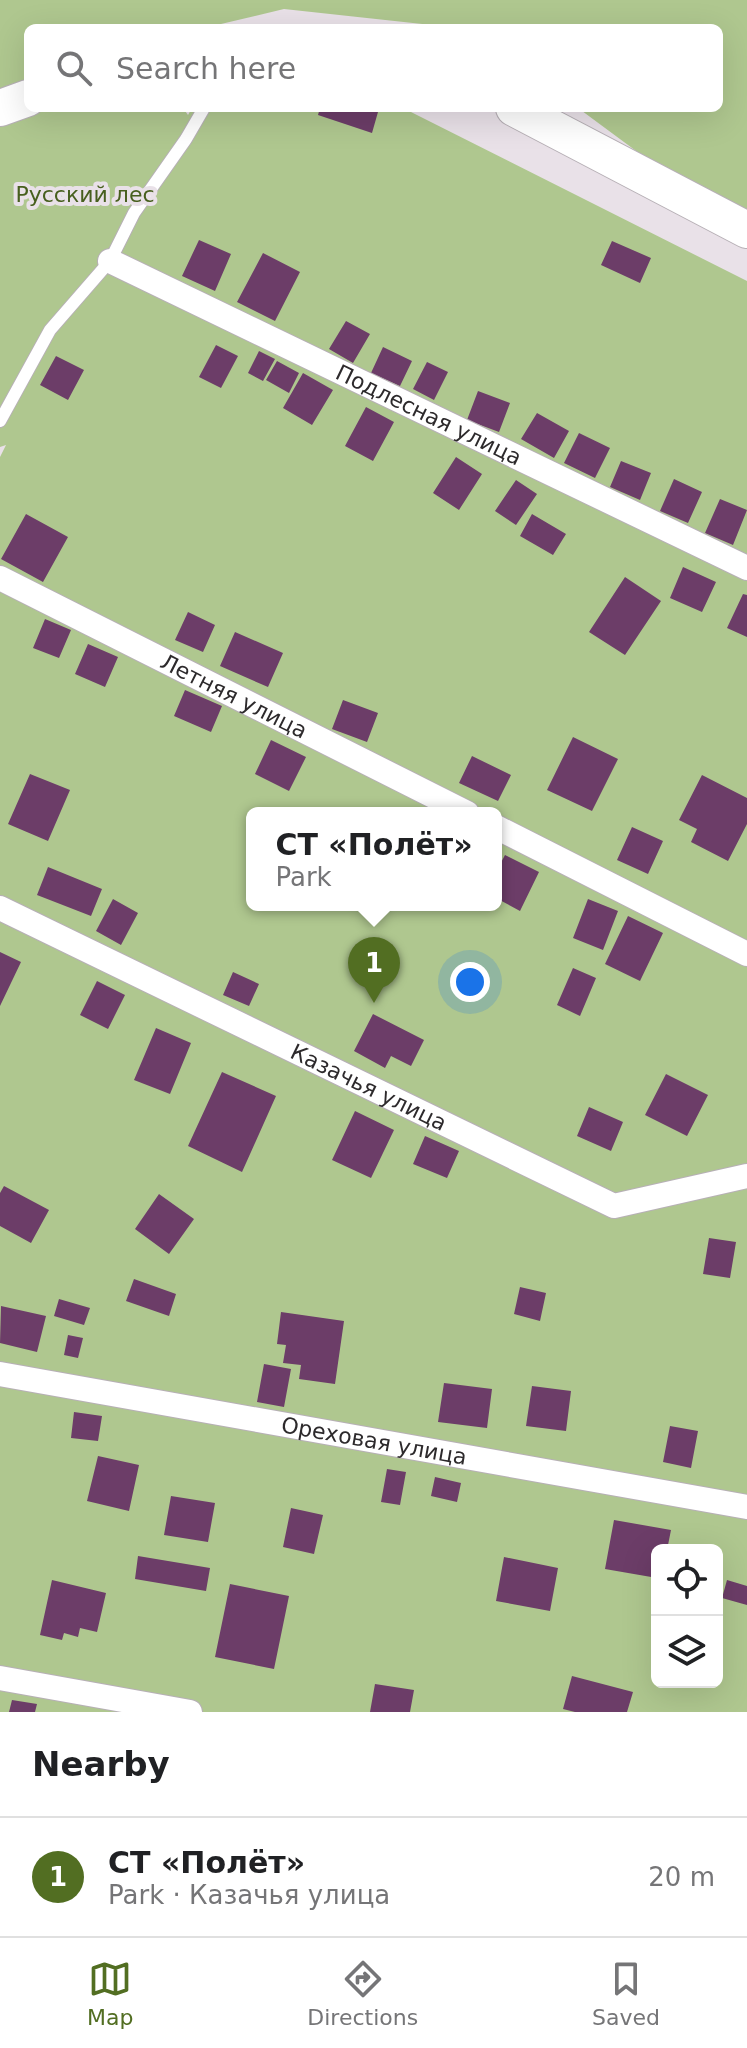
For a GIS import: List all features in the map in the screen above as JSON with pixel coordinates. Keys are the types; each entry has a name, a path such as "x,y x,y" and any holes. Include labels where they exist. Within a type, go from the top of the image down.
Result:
{"main road":[{"path":"0,108 24,99"},
{"path":"522,112 747,230"}],"street":[{"name":"Подлесная улица","path":"110,261 747,568"},
{"name":"Летняя улица","path":"0,578 455,807"},
{"path":"502,830 747,954"},
{"name":"Казачья улица","path":"0,908 614,1206 747,1176"},
{"name":"Ореховая улица","path":"0,1374 747,1507"},
{"path":"0,1678 190,1712"}],"lane":[{"path":"0,421 50,330 110,261 134,213 202,112"}],"green space":[{"name":"Русский лес","path":"0,0 747,0 747,212 651,162 583,112 723,112 723,24 422,24 284,9 221,24 24,24 24,112 186,112 188,115 190,112 411,112 747,281 747,1712 0,1712 0,457 6,445 0,447"}],"building":[{"path":"319,112 378,112 372,133 318,115"},
{"path":"199,240 231,254 215,291 182,276"},
{"path":"612,241 651,258 640,283 601,265"},
{"path":"263,253 300,272 275,321 237,302"},
{"path":"346,321 370,334 353,363 329,349"},
{"path":"216,345 238,356 221,388 199,377"},
{"path":"383,347 412,361 400,386 371,373"},
{"path":"259,351 275,359 263,381 248,373"},
{"path":"56,356 84,370 68,400 40,385"},
{"path":"277,361 299,373 289,393 266,380"},
{"path":"427,362 448,372 434,400 413,389"},
{"path":"303,373 333,390 312,425 283,408"},
{"path":"478,391 510,403 499,432 467,420"},
{"path":"366,407 394,422 373,461 345,446"},
{"path":"537,413 569,431 554,458 521,439"},
{"path":"579,433 610,448 595,478 564,463"},
{"path":"456,457 482,474 459,510 433,493"},
{"path":"621,461 651,473 640,500 610,487"},
{"path":"674,479 702,492 688,523 660,511"},
{"path":"516,480 537,494 516,525 495,511"},
{"path":"720,499 747,510 733,545 705,533"},
{"path":"26,514 68,537 43,582 1,559"},
{"path":"532,514 566,534 553,555 520,536"},
{"path":"683,567 716,582 702,612 670,598"},
{"path":"625,577 661,601 625,655 589,632"},
{"path":"743,594 747,595 747,637 727,628"},
{"path":"188,612 215,625 203,652 175,640"},
{"path":"45,619 71,630 59,658 33,648"},
{"path":"235,632 283,653 268,687 220,666"},
{"path":"88,644 118,657 105,687 75,674"},
{"path":"185,690 222,706 211,732 174,716"},
{"path":"343,700 378,713 367,742 332,729"},
{"path":"573,737 618,759 592,811 547,790"},
{"path":"271,740 306,757 289,791 255,774"},
{"path":"472,756 511,775 498,801 459,783"},
{"path":"30,774 70,790 48,841 8,824"},
{"path":"702,775 747,798 747,824 728,861 691,842 697,829 679,820"},
{"path":"632,827 663,841 648,874 617,860"},
{"path":"505,855 539,872 520,911 502,901 502,861"},
{"path":"48,867 102,889 91,916 37,895"},
{"path":"113,899 138,913 121,945 96,931"},
{"path":"588,899 618,911 603,950 573,938"},
{"path":"628,916 663,933 640,981 605,964"},
{"path":"0,952 21,962 0,1006"},
{"path":"573,968 596,978 580,1016 557,1005"},
{"path":"233,972 259,984 249,1006 223,995"},
{"path":"97,981 125,995 108,1029 80,1015"},
{"path":"373,1014 424,1040 411,1066 391,1056 385,1068 354,1051"},
{"path":"156,1028 191,1043 170,1094 134,1080"},
{"path":"222,1072 276,1096 242,1172 188,1146"},
{"path":"666,1074 708,1095 687,1136 645,1115"},
{"path":"589,1107 623,1122 611,1151 577,1136"},
{"path":"355,1111 394,1130 371,1178 332,1160"},
{"path":"425,1136 459,1151 447,1178 413,1164"},
{"path":"4,1186 49,1210 31,1243 0,1226 0,1193"},
{"path":"159,1194 194,1219 169,1254 135,1229"},
{"path":"709,1238 736,1242 730,1278 703,1274"},
{"path":"134,1279 176,1294 169,1316 126,1301"},
{"path":"520,1287 546,1293 540,1321 514,1314"},
{"path":"59,1299 90,1308 84,1325 54,1316"},
{"path":"1,1306 46,1316 37,1352 0,1343"},
{"path":"281,1312 344,1321 335,1384 299,1379 301,1365 283,1363 286,1345 277,1344"},
{"path":"68,1335 83,1338 78,1358 64,1355"},
{"path":"264,1364 291,1369 284,1407 257,1402"},
{"path":"444,1383 492,1389 487,1428 438,1422"},
{"path":"532,1386 571,1391 566,1431 526,1426"},
{"path":"74,1412 102,1416 98,1441 71,1438"},
{"path":"670,1426 698,1431 691,1468 663,1462"},
{"path":"98,1456 139,1465 129,1511 87,1501"},
{"path":"387,1469 406,1472 400,1505 381,1502"},
{"path":"435,1477 461,1483 457,1502 431,1496"},
{"path":"171,1496 215,1503 208,1542 164,1535"},
{"path":"291,1508 323,1515 314,1554 283,1547"},
{"path":"614,1520 671,1530 668,1544 651,1544 651,1577 605,1569"},
{"path":"138,1556 210,1568 206,1591 135,1579"},
{"path":"504,1557 558,1568 550,1611 496,1601"},
{"path":"52,1580 106,1593 97,1632 80,1628 78,1637 64,1633 62,1640 40,1635"},
{"path":"727,1580 747,1586 747,1605 723,1598"},
{"path":"230,1584 289,1596 274,1669 215,1657"},
{"path":"572,1676 633,1692 627,1712 575,1712 563,1709"},
{"path":"375,1684 414,1690 410,1712 370,1712"},
{"path":"12,1700 37,1704 35,1712 9,1712"}],"place":[{"name":"СТ «Полёт»","path":"374,1003"}]}
